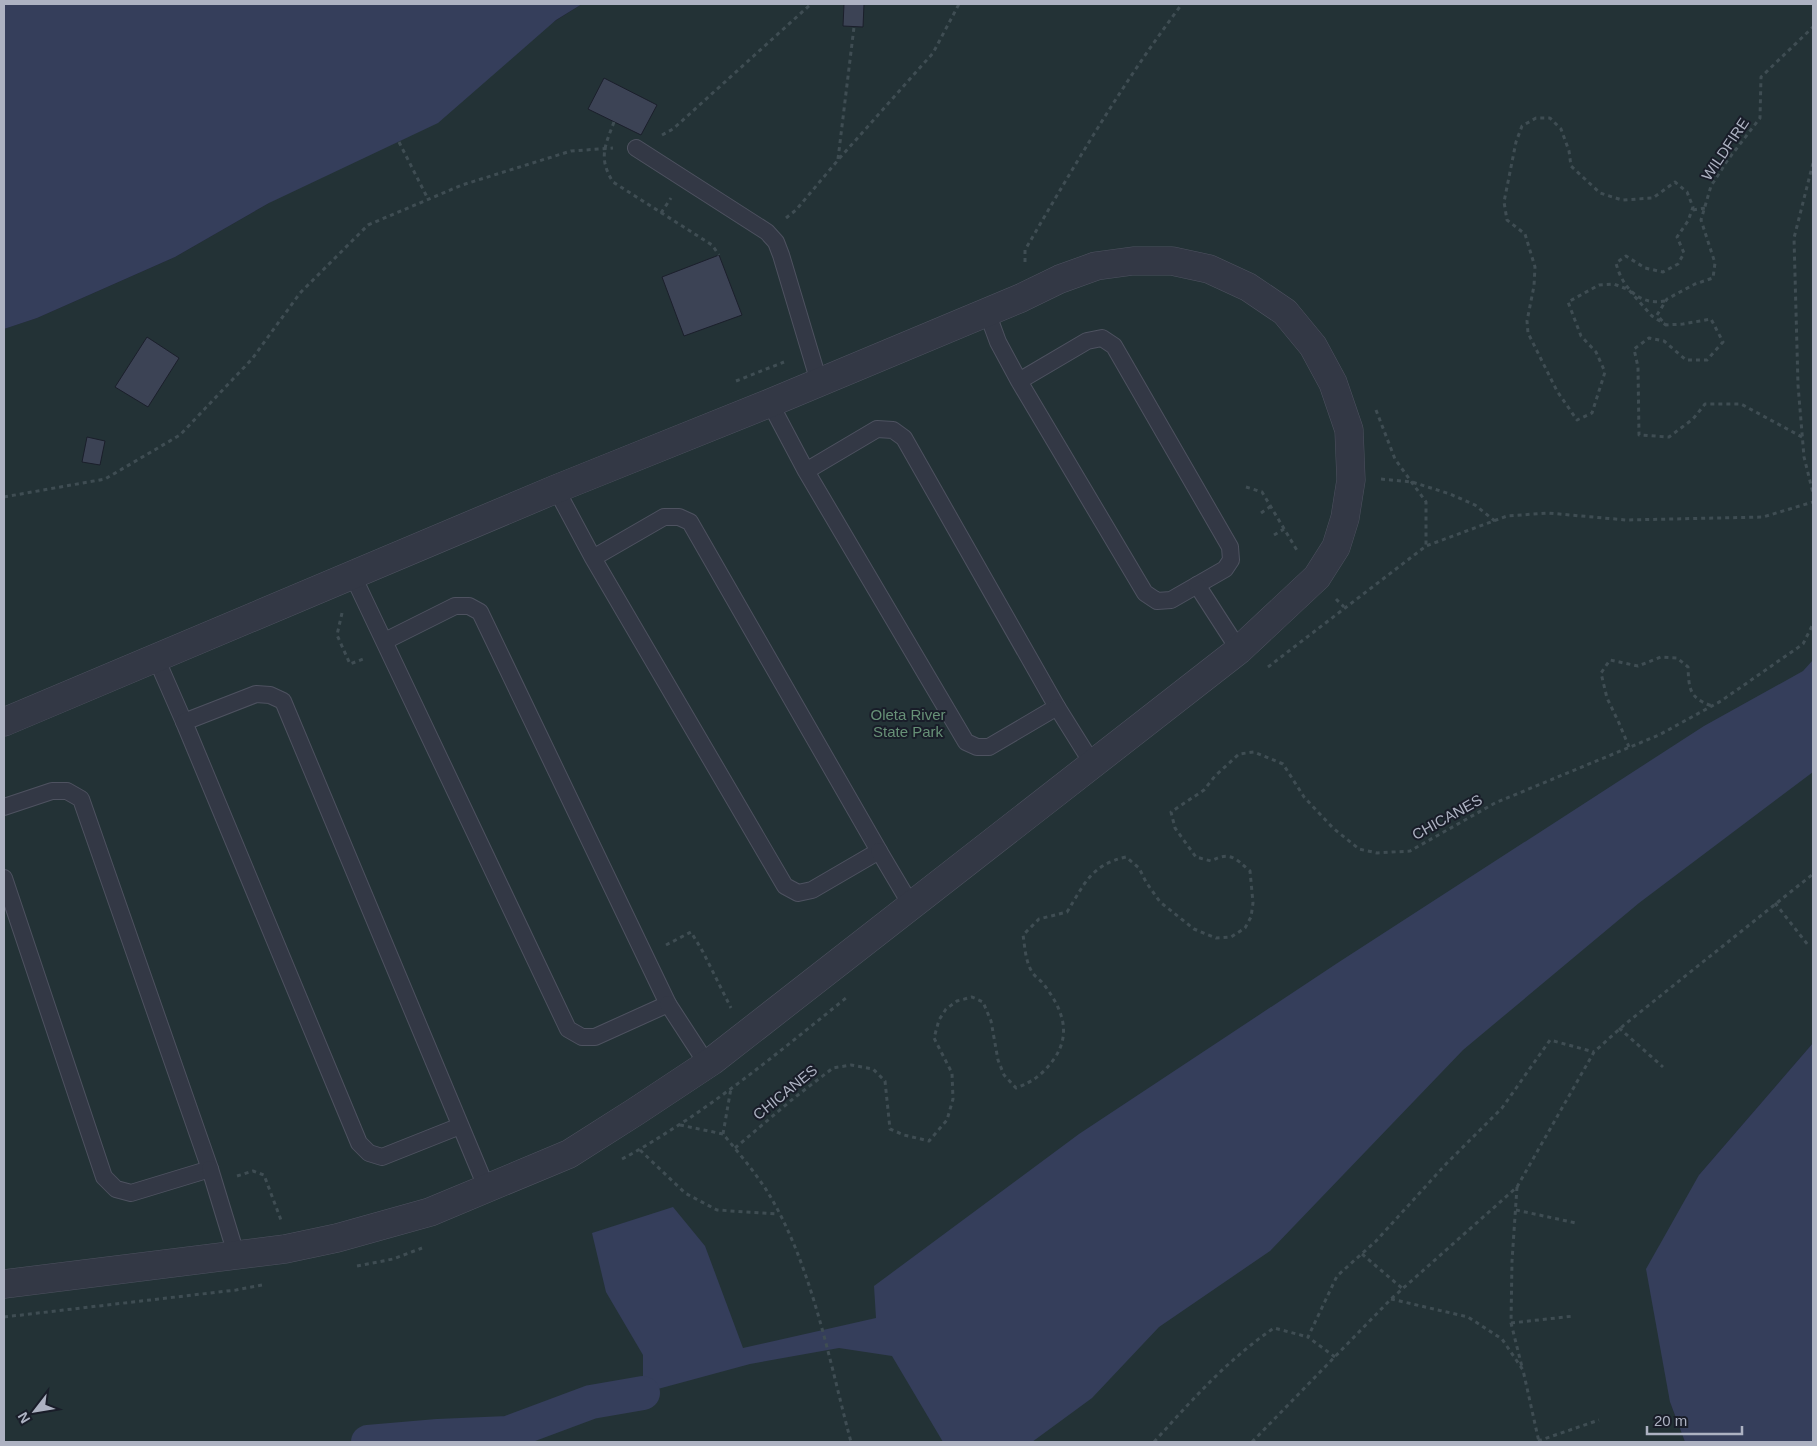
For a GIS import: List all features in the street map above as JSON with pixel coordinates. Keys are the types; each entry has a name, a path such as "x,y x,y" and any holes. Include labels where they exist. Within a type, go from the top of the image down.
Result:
{"street":[{"path":"4,722 556,489 770,403 1021,298 1060,279 1096,266 1133,260 1172,261 1209,270 1248,287 1285,312 1313,346 1333,383 1349,430 1350,480 1346,518 1336,547 1317,577 1239,650 709,1062 570,1154 430,1212 337,1238 285,1249 4,1284"}],"lane":[{"path":"636,148 767,232 776,242 782,255 819,382"},
{"path":"987,312 998,342 1019,381 1145,593 1157,600 1171,600 1224,569 1231,560 1230,547 1114,346 1102,338 1087,341 1019,381"},
{"path":"770,403 806,471 966,742 977,748 989,747 1057,707"},
{"path":"806,471 877,430 893,430 904,438 1057,707 1092,763"},
{"path":"556,489 593,558 785,886 798,892 812,890 879,851"},
{"path":"593,558 664,517 679,517 690,522 911,905"},
{"path":"353,576 568,1028 582,1037 595,1037 668,1004"},
{"path":"1197,585 1239,650"},
{"path":"385,641 455,606 469,606 480,612 668,1004 709,1062"},
{"path":"156,658 359,1143 369,1153 382,1157 460,1126"},
{"path":"184,722 256,694 270,695 283,701 487,1189"},
{"path":"4,807 52,791 67,791 81,799 212,1176 236,1254"},
{"path":"4,878 104,1177 116,1189 131,1193 212,1176"}],"path":[{"path":"4,497 105,479 180,435 252,359 300,293 368,225 462,185 571,151 636,148 673,129 811,4"},
{"path":"780,222 796,210 933,53 959,4"},
{"path":"1033,260 1024,262 1025,250 1077,161 1147,50 1182,4"},
{"path":"838,160 854,27"},
{"name":"WILDFIRE","path":"1665,301 1695,284 1713,278 1715,263 1701,220 1711,186 1727,161 1760,118 1761,77 1813,27"},
{"path":"1665,301 1656,303 1644,299 1629,290 1614,284 1599,285 1568,302 1581,336 1596,352 1606,372 1592,412 1577,420 1557,391 1528,333 1527,321 1536,267 1525,234 1507,220 1504,202 1516,142 1522,126 1536,118 1550,118 1561,129 1569,151 1571,166 1600,194 1622,200 1653,198 1675,182 1687,192 1693,208 1688,221 1677,237 1684,253 1678,264 1664,272 1645,268 1626,256 1616,263 1620,277 1629,290 1652,316 1666,325 1711,319 1723,342 1707,360 1686,360 1664,341 1649,338 1634,349 1638,368 1640,435 1669,437 1693,419 1706,404 1741,404 1802,437"},
{"path":"614,122 604,148 605,169 613,182 712,245 719,255"},
{"path":"399,142 428,200"},
{"path":"1813,163 1794,238 1798,385 1804,457 1813,493"},
{"path":"661,213 684,180"},
{"path":"1692,210 1705,208"},
{"path":"1665,301 1657,315 1666,325"},
{"path":"729,384 810,352"},
{"path":"1375,408 1395,459 1426,502 1426,546 1507,516 1548,513 1626,520 1763,517 1813,502"},
{"path":"1412,482 1450,494 1475,506 1495,521"},
{"path":"1246,487 1262,492 1303,560"},
{"path":"1261,513 1271,506"},
{"path":"1274,535 1284,529"},
{"path":"340,606 342,612 337,634 350,664"},
{"name":"CHICANES","path":"735,1148 833,1068 851,1065 873,1069 885,1081 890,1129 904,1135 929,1141 947,1120 953,1100 952,1073 934,1038 939,1020 946,1009 957,1000 972,997 983,1002 988,1014 998,1060 1004,1075 1016,1088 1030,1083 1046,1070 1061,1050 1065,1028 1057,1005 1044,984 1032,972 1025,954 1023,935 1039,919 1067,912 1092,874 1111,861 1126,857 1139,868 1160,902 1194,929 1216,938 1231,937 1245,928 1251,917 1253,902 1250,871 1234,856 1221,856 1211,861 1196,857 1183,842 1175,828 1171,812 1204,790 1215,776 1238,754 1254,752 1283,764 1304,797 1333,828 1358,849 1377,853 1410,851 1495,803 1658,735 1721,701 1803,644 1813,624"},
{"path":"1629,747 1620,723 1607,698 1601,673 1610,660 1638,666 1661,657 1677,658 1688,667 1689,686 1698,701 1712,706"},
{"path":"1252,1442 1391,1299 1517,1187 1594,1052 1620,1028 1813,874"},
{"path":"1775,903 1808,945"},
{"path":"644,955 691,932 731,1009"},
{"path":"1620,1028 1663,1067"},
{"path":"1308,1337 1337,1276 1376,1242 1446,1164 1502,1108 1550,1040 1594,1052"},
{"path":"709,1062 732,1088 723,1134"},
{"path":"635,1112 680,1125 723,1134 767,1191 798,1254 818,1316 851,1442"},
{"path":"640,1150 685,1193 718,1210 778,1214"},
{"path":"212,1176 253,1171 264,1175 281,1224"},
{"path":"1517,1187 1512,1261 1512,1323 1538,1441 1599,1420"},
{"path":"1516,1210 1576,1223"},
{"path":"1362,1254 1403,1289"},
{"path":"1391,1299 1468,1317 1502,1339 1523,1370"},
{"path":"1512,1323 1574,1316"},
{"path":"1154,1442 1202,1388 1251,1343 1274,1328 1308,1337 1335,1357"}],"green space":[{"name":"Oleta River State Park","path":"582,4 1813,4 1813,1043 1699,1175 1670,1402 1685,1442 4,1442 4,329 37,318 175,257 269,203"}],"water":[{"path":"4,4 582,4 556,20 438,123 269,203 175,257 37,318 4,329"},
{"path":"1813,660 1813,772 1639,903 1463,1050 1270,1251 1159,1327 1092,1398 1032,1442 943,1442 892,1356 839,1348 750,1364 643,1393 643,1355 606,1292 592,1233 673,1207 705,1246 743,1348 876,1318 874,1286 1079,1134 1339,962 1704,726 1803,671"},
{"path":"1813,1043 1813,1442 1685,1442 1670,1402 1646,1269 1699,1175"}],"building":[{"path":"844,4 864,4 863,27 843,26"},
{"path":"604,78 657,105 641,135 588,109"},
{"path":"719,255 742,315 684,336 662,277"},
{"path":"147,337 179,358 148,407 115,387"},
{"path":"87,437 105,441 100,465 82,462"}],"waterway":[{"path":"368,1442 508,1433 591,1402 643,1393"}]}
